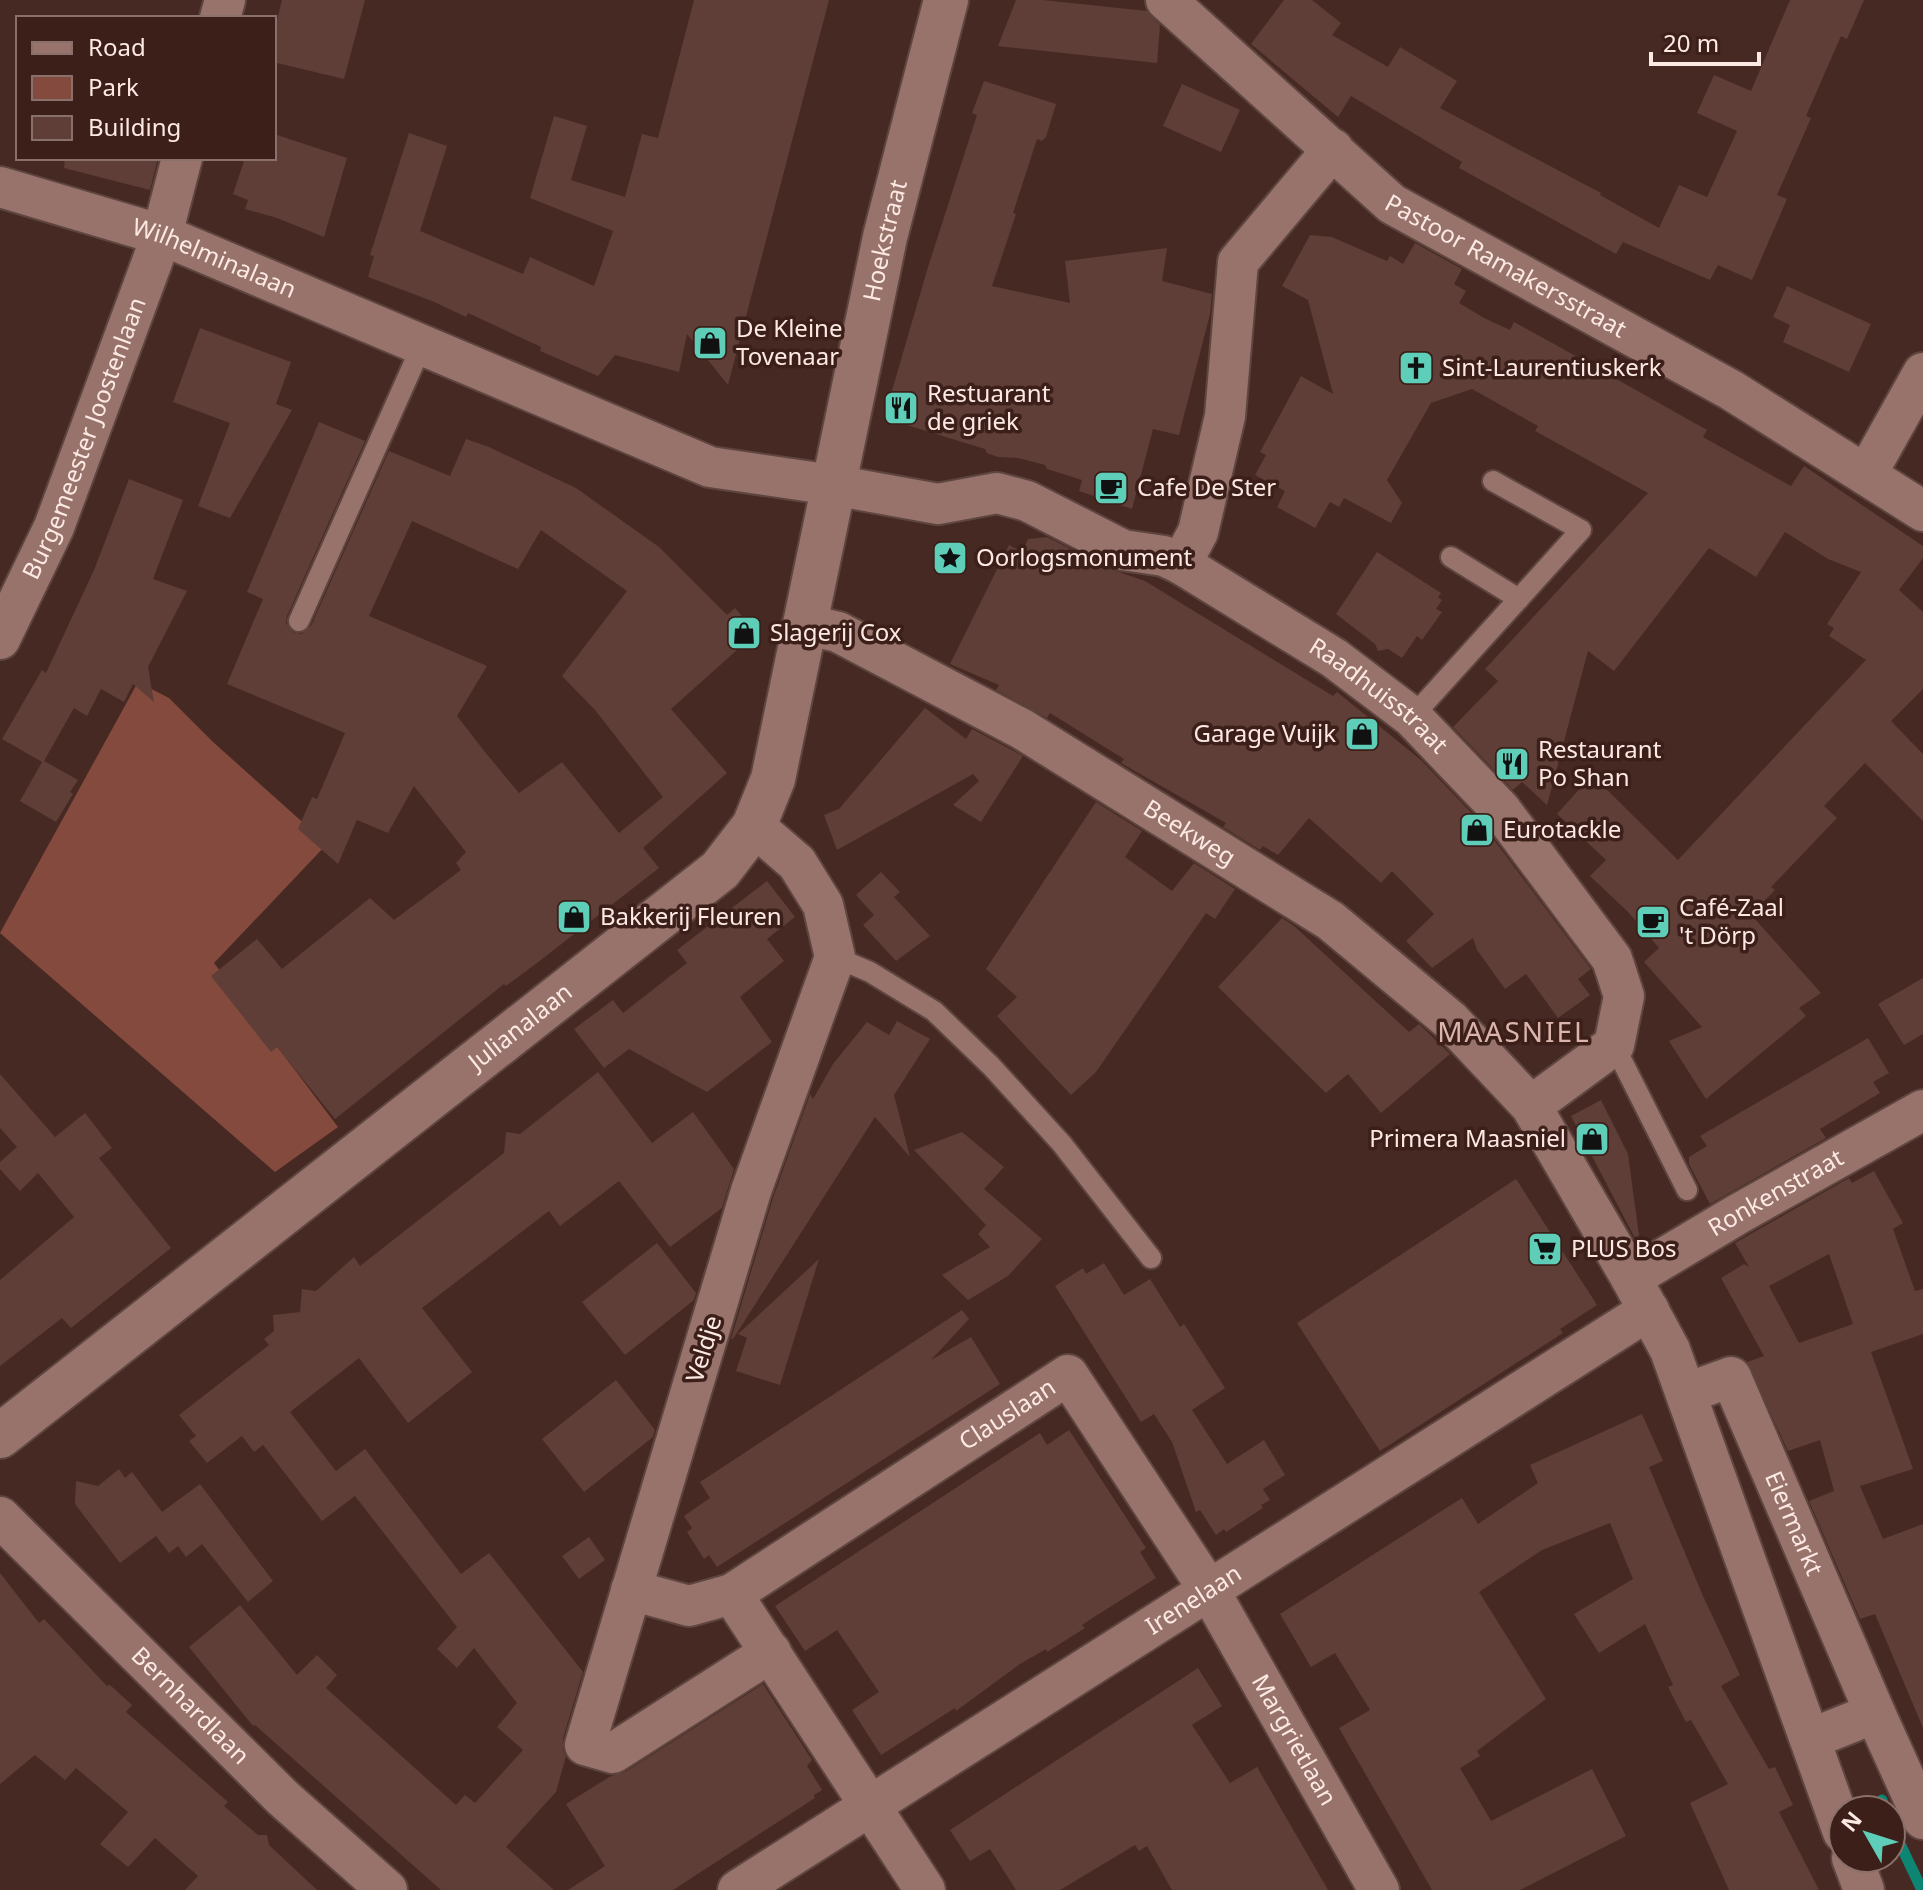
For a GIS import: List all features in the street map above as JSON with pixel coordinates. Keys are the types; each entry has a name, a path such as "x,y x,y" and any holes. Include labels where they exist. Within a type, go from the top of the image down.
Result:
{"street":[{"name":"Hoekstraat","path":"833,485 885,237 946,0"},
{"name":"Pastoor Ramakersstraat","path":"1166,0 1392,204 1731,390 1923,511"},
{"path":"1181,564 1198,532 1225,416 1238,262 1333,149"},
{"name":"Burgemeester Joostenlaan","path":"0,639 54,527 162,235 181,160"},
{"name":"Wilhelminalaan","path":"0,187 162,235 710,467 833,485"},
{"path":"1866,475 1923,373"},
{"name":"Raadhuisstraat","path":"833,485 938,504 997,493 1027,501 1123,550 1164,556 1181,564 1334,658 1412,717 1500,809 1612,959 1624,996 1614,1045"},
{"name":"Julianalaan","path":"0,1436 720,870 754,826 773,779 833,485"},
{"name":"Beekweg","path":"804,624 838,632 1022,729 1331,921 1450,1020 1531,1106 1640,1294"},
{"path":"754,826 797,863 823,905 835,957"},
{"name":"Veldje","path":"771,1652 613,1753 585,1745 751,1191 835,957"},
{"path":"1531,1106 1614,1045"},
{"name":"Ronkenstraat","path":"1640,1294 1738,1214 1923,1110"},
{"path":"1640,1294 1670,1350 1687,1393 1830,1794"},
{"name":"Irenelaan","path":"738,1890 1209,1590 1640,1294"},
{"name":"Clauslaan","path":"631,1590 689,1606 732,1594 1068,1375 1209,1590"},
{"name":"Eiermarkt","path":"1687,1393 1731,1377 1923,1819"},
{"name":"Bernhardlaan","path":"0,1517 283,1798 387,1890"},
{"name":"Margrietlaan","path":"1209,1590 1379,1890"},
{"path":"732,1594 925,1890"},
{"path":"1810,1739 1875,1713"}],"lane":[{"path":"299,621 422,345"},
{"path":"1412,717 1581,530 1493,481"},
{"path":"1451,557 1519,599"},
{"path":"835,957 870,972 934,1011 991,1066 1062,1144 1151,1258"},
{"path":"1614,1045 1687,1190"}],"green space":[{"path":"138,682 169,698 213,742 327,844 214,963 338,1127 275,1172 0,933"}],"building":[{"path":"282,0 365,0 344,79 277,63 276,24"},
{"path":"694,0 829,0 728,385 687,334 679,372 615,355 598,376 540,351 541,347 468,313 466,317 368,277 374,256 370,255 409,133 447,146 420,231 523,274 530,257 594,286 613,231 530,198 554,116 587,126 571,180 625,197 642,134 658,138"},
{"path":"1016,0 1147,11 1160,25 1157,63 998,46"},
{"path":"1284,0 1312,0 1341,23 1332,35 1388,67 1400,47 1457,81 1440,108 1601,193 1659,228 1679,185 1707,197 1737,131 1697,113 1714,75 1751,91 1790,0 1864,0 1847,39 1841,36 1806,116 1811,118 1777,195 1787,199 1752,280 1718,265 1710,280 1623,242 1616,254 1459,168 1462,162 1351,96 1338,117 1251,44"},
{"path":"984,81 1056,104 1046,137 1042,141 1037,139 992,286 1070,303 1065,261 1167,248 1162,281 1212,294 1210,314 1179,435 1153,429 1132,509 1079,491 1082,480 1047,469 1045,465 998,457 985,449 884,418 977,115 972,113"},
{"path":"1182,84 1240,110 1221,152 1163,126"},
{"path":"276,135 347,158 324,237 245,209 248,200 233,194 244,160 276,160"},
{"path":"65,160 158,160 150,190 64,168"},
{"path":"1310,235 1332,237 1387,261 1390,256 1403,264 1415,243 1462,269 1454,284 1466,291 1459,303 1484,318 1510,330 1514,322 1707,430 1703,437 1791,486 1804,466 1923,546 1923,558 1899,590 1923,612 1923,689 1891,721 1923,754 1923,821 1865,763 1824,806 1837,818 1771,887 1775,890 1761,904 1765,908 1754,918 1821,993 1799,1008 1806,1016 1706,1099 1669,1041 1702,1027 1644,962 1659,948 1628,912 1590,876 1606,860 1557,814 1592,775 1678,860 1866,660 1829,636 1834,628 1827,624 1861,572 1828,559 1785,532 1756,577 1709,548 1614,671 1588,651 1547,805 1522,782 1513,790 1453,727 1498,681 1485,669 1648,493 1535,431 1538,426 1472,389 1431,403 1387,480 1402,503 1391,523 1344,498 1339,507 1330,502 1315,528 1277,507 1285,491 1255,475 1266,455 1260,452 1301,376 1333,394 1308,300 1282,286"},
{"path":"1787,286 1871,324 1849,372 1783,342 1790,325 1773,317"},
{"path":"200,328 291,362 276,404 292,410 230,518 198,506 230,423 173,402"},
{"path":"319,422 365,441 287,616 286,623 293,632 301,634 311,626 389,451 450,476 466,439 576,488 659,547 727,615 735,608 756,633 671,709 727,773 643,848 659,868 537,963 506,986 504,984 335,1119 277,1047 271,1052 211,976 257,939 282,969 370,898 394,920 461,870 456,863 466,852 414,786 388,833 357,820 338,864 298,829 312,797 317,799 345,733 227,684 263,599 247,592","holes":["412,521 518,569 541,530 627,591 562,676 595,710 663,797 619,833 562,762 519,793 485,752 457,716 487,666 369,616"]},
{"path":"129,479 183,500 153,579 187,591 148,667 154,702 133,684 124,702 101,689 87,716 74,708 44,761 78,780 56,822 20,801 42,762 2,739 42,670 46,673 94,570"},
{"path":"1047,537 1113,570 1145,581 1333,696 1337,692 1421,760 1482,824 1591,969 1578,979 1590,995 1558,1018 1526,974 1505,989 1477,950 1473,938 1432,968 1406,941 1434,914 1392,871 1381,883 1309,818 1278,855 1263,846 1260,850 1223,827 1226,823 1121,763 1124,759 1050,713 1047,718 996,690 999,685 950,664 1009,545 1022,552 1028,539"},
{"path":"1377,552 1441,593 1438,597 1442,600 1436,609 1442,612 1422,640 1417,636 1402,658 1388,649 1378,651 1375,644 1336,614"},
{"path":"925,708 966,739 972,729 1023,756 981,822 953,805 979,781 973,774 837,850 824,815 839,809"},
{"path":"1096,802 1142,831 1125,857 1172,891 1194,863 1235,889 1215,919 1206,913 1096,1072 1071,1095 997,1016 1017,997 986,969"},
{"path":"881,872 900,892 894,897 930,936 896,961 863,925 874,915 856,895"},
{"path":"767,881 795,917 767,939 784,961 740,997 772,1042 707,1092 670,1072 644,1037 669,1071 629,1049 604,1068 574,1029 613,1000 623,1013 687,963 677,950"},
{"path":"1282,918 1409,1032 1419,1024 1450,1054 1381,1113 1348,1074 1326,1093 1218,987"},
{"path":"1923,978 1923,1034 1904,1045 1878,1004"},
{"path":"897,1021 930,1039 894,1095 910,1157 875,1117 731,1339 773,1198 810,1094 813,1099 833,1064 867,1022 889,1035"},
{"path":"1868,1038 1889,1073 1873,1082 1880,1093 1820,1129 1826,1138 1710,1204 1689,1164 1689,1157 1707,1146 1700,1136"},
{"path":"598,1072 652,1143 693,1112 734,1169 722,1208 670,1247 619,1181 560,1226 549,1211 422,1308 472,1372 408,1423 359,1358 290,1412 336,1471 365,1449 461,1574 489,1553 583,1672 563,1738 566,1756 556,1792 506,1847 554,1890 441,1890 253,1726 189,1647 240,1605 297,1675 317,1655 337,1675 326,1688 456,1805 465,1795 475,1803 523,1750 497,1727 517,1703 474,1648 457,1668 437,1649 457,1627 355,1496 322,1521 263,1445 254,1452 242,1436 207,1463 189,1441 196,1436 179,1415 269,1345 264,1339 274,1331 273,1315 300,1312 302,1289 316,1291 354,1257 360,1266 504,1153 506,1132 520,1134"},
{"path":"0,1074 55,1137 85,1113 112,1148 99,1158 171,1248 71,1328 62,1318 0,1366 0,1280 74,1217 38,1173 20,1191 0,1169 0,1162 17,1147 0,1128"},
{"path":"1601,1100 1628,1154 1638,1244 1571,1116"},
{"path":"962,1132 1004,1167 984,1189 1042,1239 1008,1276 968,1300 942,1275 990,1247 978,1234 986,1225 914,1150"},
{"path":"1874,1171 1903,1223 1893,1229 1915,1291 1923,1289 1923,1334 1871,1352 1913,1469 1860,1486 1883,1539 1923,1524 1923,1728 1875,1614 1860,1619 1809,1501 1834,1491 1820,1440 1788,1451 1747,1362 1764,1356 1721,1278 1744,1264 1749,1267 1735,1243 1849,1178 1852,1183","holes":["1829,1254 1853,1324 1799,1343 1769,1286"]},
{"path":"1516,1179 1597,1305 1560,1329 1563,1333 1380,1451 1297,1323"},
{"path":"657,1243 696,1293 694,1300 625,1355 582,1302"},
{"path":"819,1259 780,1385 736,1371 747,1338 738,1334"},
{"path":"1104,1263 1124,1295 1150,1279 1180,1327 1184,1324 1225,1388 1192,1410 1227,1464 1264,1440 1285,1475 1263,1489 1270,1500 1261,1505 1263,1508 1226,1532 1224,1529 1216,1535 1200,1510 1196,1512 1172,1442 1154,1414 1141,1422 1055,1286 1083,1268 1086,1274"},
{"path":"962,1310 969,1319 931,1360 971,1337 1000,1384 717,1567 709,1555 704,1559 687,1532 692,1528 684,1516 710,1498 700,1482"},
{"path":"616,1380 655,1430 653,1437 584,1492 542,1439"},
{"path":"1642,1414 1663,1461 1649,1467 1740,1675 1721,1686 1769,1769 1775,1767 1793,1805 1779,1812 1819,1890 1729,1890 1690,1803 1728,1784 1691,1720 1686,1722 1668,1687 1673,1685 1645,1624 1599,1653 1574,1614 1633,1579 1610,1523 1542,1550 1479,1592 1546,1699 1477,1751 1480,1756 1460,1768 1491,1821 1592,1769 1626,1836 1520,1890 1432,1890 1339,1728 1370,1710 1335,1653 1311,1667 1280,1614 1462,1498 1478,1524 1538,1483 1530,1465"},
{"path":"1069,1430 1146,1548 1140,1552 1156,1578 1082,1625 1085,1628 1047,1652 1046,1649 1020,1664 956,1711 955,1708 881,1755 852,1710 879,1692 837,1630 805,1651 775,1606 1040,1433 1047,1445"},
{"path":"119,1469 125,1478 132,1472 162,1512 200,1484 273,1581 248,1602 202,1544 186,1557 178,1546 169,1553 156,1536 120,1563 75,1504 76,1481 98,1486"},
{"path":"589,1537 605,1560 579,1579 562,1556"},
{"path":"0,1573 39,1623 44,1619 107,1686 110,1685 132,1705 126,1712 228,1802 224,1806 258,1835 267,1835 269,1845 317,1890 185,1890 198,1876 155,1838 128,1867 100,1844 128,1812 76,1768 65,1780 35,1755 0,1784"},
{"path":"1198,1668 1222,1706 1192,1725 1230,1783 1257,1767 1328,1890 1172,1890 1147,1846 1139,1851 1135,1845 1060,1890 1016,1890 990,1849 970,1861 950,1830"},
{"path":"763,1684 812,1760 807,1766 822,1790 814,1795 815,1798 673,1890 568,1890 605,1866 566,1804 611,1776 625,1772"}],"waterway":[{"path":"1907,1859 1922,1890"}],"place":[{"name":"De Kleine Tovenaar","path":"710,343"},
{"name":"Sint-Laurentiuskerk","path":"1416,368"},
{"name":"Restuarant de griek","path":"901,408"},
{"name":"Cafe De Ster","path":"1111,488"},
{"name":"Oorlogsmonument","path":"950,558"},
{"name":"Slagerij Cox","path":"744,633"},
{"name":"Garage Vuijk","path":"1362,734"},
{"name":"Restaurant Po Shan","path":"1512,764"},
{"name":"Eurotackle","path":"1477,830"},
{"name":"Bakkerij Fleuren","path":"574,917"},
{"name":"Café-Zaal 't Dörp","path":"1653,922"},
{"name":"Primera Maasniel","path":"1592,1139"},
{"name":"PLUS Bos","path":"1545,1249"}],"district":[{"name":"MAASNIEL","path":"1514,1032"}]}
